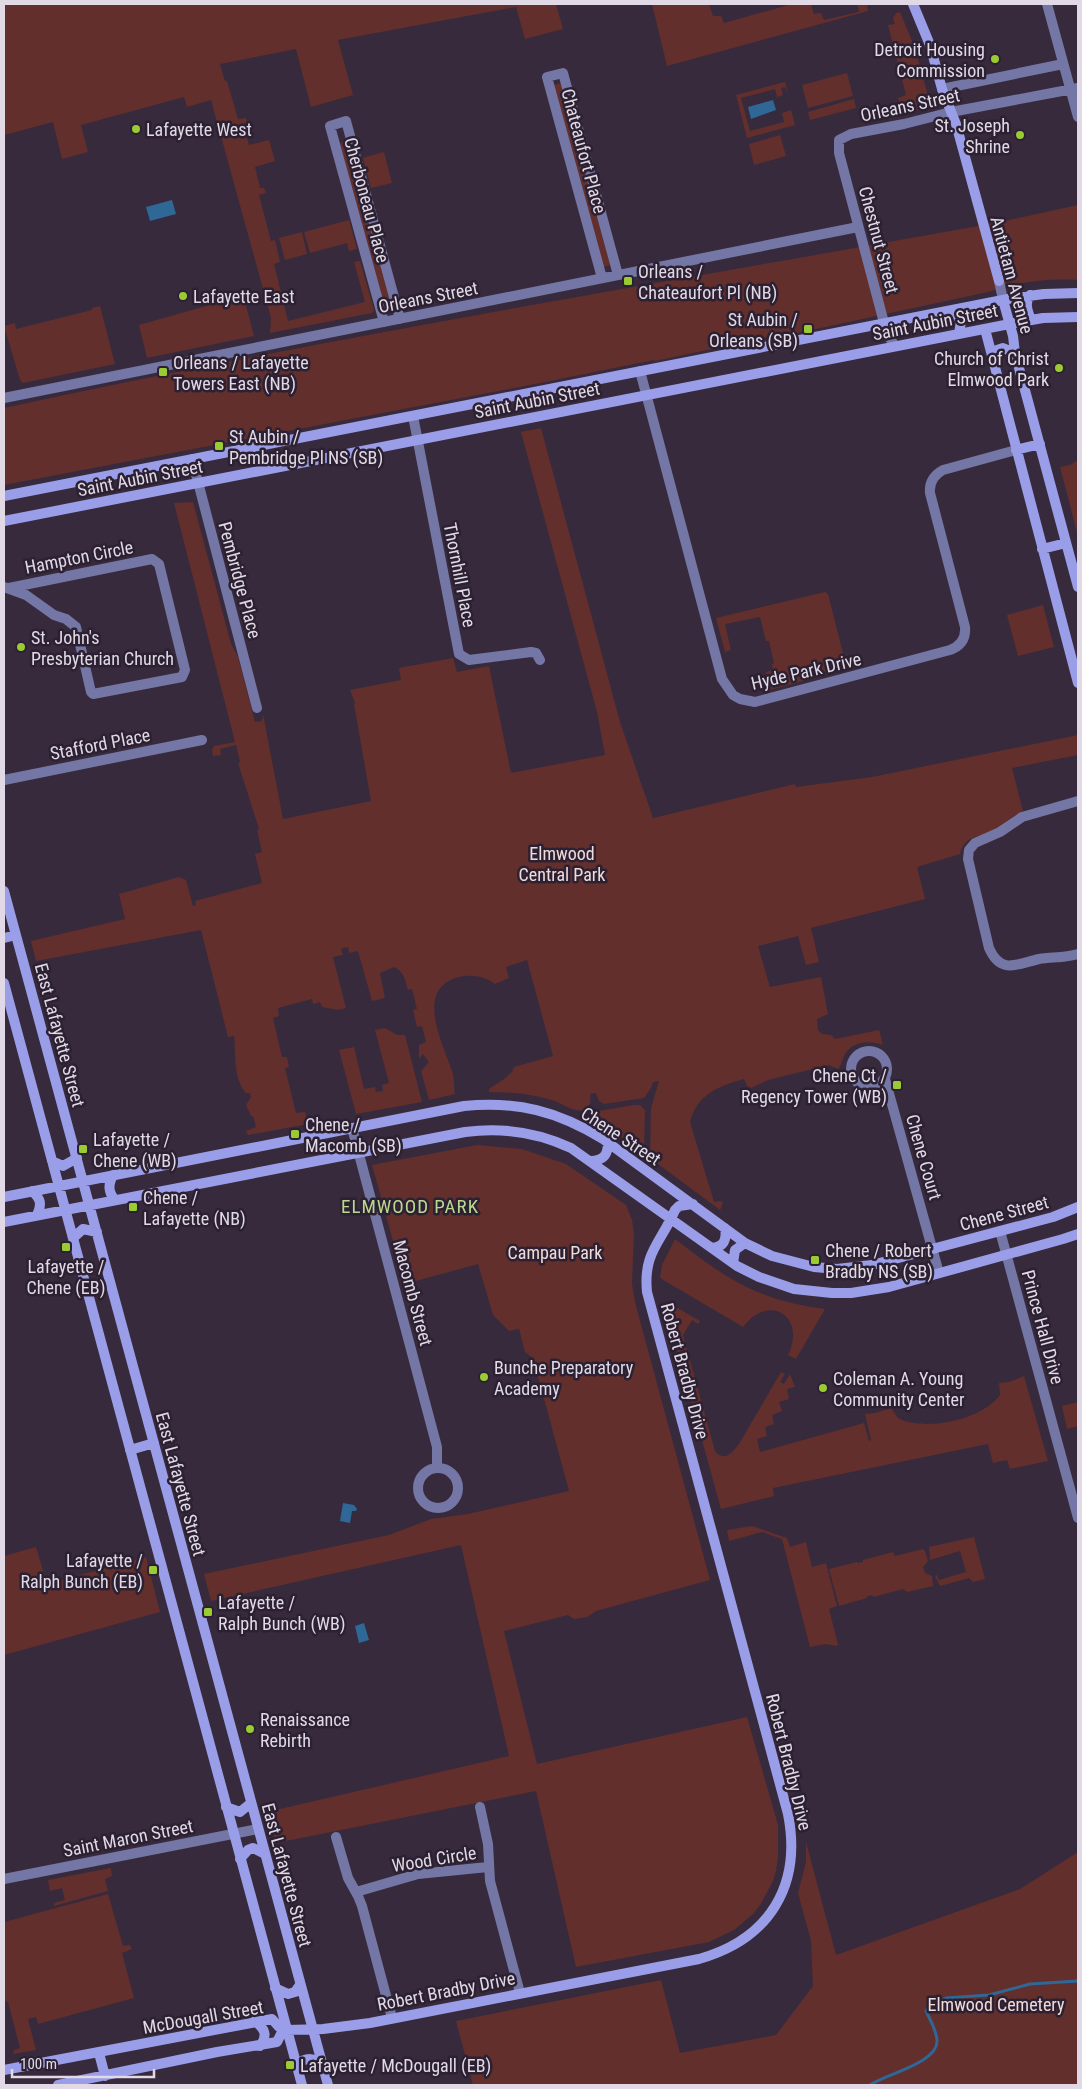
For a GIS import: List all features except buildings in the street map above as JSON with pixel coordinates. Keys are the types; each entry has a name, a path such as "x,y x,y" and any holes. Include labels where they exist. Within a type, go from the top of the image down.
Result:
{"street":[{"name":"Antietam Avenue","path":"913,4 930,45 982,220 1010,324 1015,353 1078,587"},
{"path":"1048,4 1064,64 1074,89 1078,116"},
{"name":"Orleans Street","path":"942,89 1064,64"},
{"name":"Chateaufort Place","path":"602,278 547,77 563,73 618,275"},
{"name":"Orleans Street","path":"839,140 850,134 904,124 951,112 1074,89"},
{"name":"Cherboneau Place","path":"384,322 330,126 346,121 400,319"},
{"name":"Chestnut Street","path":"839,140 839,153 884,323 887,334 895,346"},
{"name":"Orleans Street","path":"4,398 858,227"},
{"name":"Saint Aubin Street","path":"4,496 1003,300 1030,295 1078,293"},
{"path":"1030,295 1026,306 1031,320"},
{"path":"954,310 960,321 959,334"},
{"name":"Saint Aubin Street","path":"4,521 1031,320 1078,317"},
{"path":"985,329 1078,683"},
{"path":"993,358 998,350 1003,348 1015,353"},
{"name":"Hyde Park Drive","path":"640,371 722,679 733,695 750,702 762,702 851,678 950,650 960,645 964,637 965,626 930,493 930,484 935,476 943,470 1016,450"},
{"name":"Thornhill Place","path":"413,416 459,654 469,660 531,652 536,653 540,660"},
{"path":"1016,450 1040,444"},
{"name":"Pembridge Place","path":"192,459 257,708"},
{"path":"1042,550 1066,543"},
{"name":"Hampton Circle","path":"152,559 159,564 185,670 184,674 182,677 93,694 76,627 26,595 6,587 152,559"},
{"name":"Stafford Place","path":"4,780 202,740"},
{"path":"1078,801 1022,817 1000,832 974,843 969,850 968,859 989,948 993,956 1000,963 1015,967 1040,959 1064,958 1078,954"},
{"name":"East Lafayette Street","path":"4,891 328,2085"},
{"path":"4,938 16,934"},
{"path":"4,983 302,2085"},
{"name":"Chene Court","path":"885,1079 939,1273"},
{"name":"Chene Street","path":"4,1197 464,1106 501,1104 529,1108 556,1115 579,1124 608,1142 745,1243 772,1256 796,1263 836,1269 872,1265 1053,1217 1078,1207"},
{"name":"Macomb Street","path":"352,1128 437,1447 437,1467"},
{"name":"Chene Street","path":"4,1222 465,1132 500,1129 526,1132 571,1148 592,1161 733,1263 759,1278 808,1291 832,1293 875,1290 1078,1234"},
{"path":"592,1161 600,1160 604,1157 608,1150 608,1142"},
{"path":"52,1161 63,1166 77,1158"},
{"path":"113,1175 109,1189 110,1195 115,1200"},
{"path":"32,1191 39,1197 41,1204 37,1215"},
{"name":"Robert Bradby Drive","path":"287,2030 312,2029 392,2018 681,1963 726,1950 753,1932 770,1914 783,1890 790,1867 792,1838 788,1814 647,1292 646,1272 650,1257 660,1235 679,1206 693,1204"},
{"path":"712,1248 718,1248 724,1244 725,1228"},
{"path":"73,1238 83,1229 97,1232"},
{"name":"Prince Hall Drive","path":"1000,1231 1078,1518"},
{"path":"733,1263 735,1250 745,1243"},
{"path":"130,1450 154,1443"},
{"path":"437,1467 450,1470 458,1480 459,1486 456,1499 452,1504 438,1508 426,1504 421,1498 418,1485 424,1473 437,1467"},
{"path":"226,1807 240,1812 251,1802"},
{"name":"Wood Circle","path":"480,1807 488,1844 490,1881 520,1993"},
{"name":"Saint Maron Street","path":"4,1879 258,1829"},
{"path":"336,1837 348,1878 362,1906 392,2018"},
{"path":"240,1859 248,1850 253,1848 265,1854"},
{"name":"Wood Circle","path":"356,1892 418,1874 488,1867"},
{"path":"275,1988 288,1994 295,1992 300,1985"},
{"name":"McDougall Street","path":"4,2070 100,2053 255,2021 272,2020 278,2027 287,2030"},
{"path":"255,2021 264,2028 265,2032 265,2037 260,2046"},
{"name":"McDougall Street","path":"58,2085 217,2052 277,2042 282,2032 287,2030"},
{"path":"100,2053 105,2076"},
{"path":"296,2065 303,2059 310,2058 322,2065"}],"green space":[{"path":"4,4 556,4 563,29 525,39 516,7 338,40 353,95 311,107 296,49 220,64 238,119 246,118 247,123 243,124 249,145 269,140 275,161 255,167 260,188 264,188 266,193 259,195 271,241 275,240 280,262 274,264 288,321 365,302 354,262 360,261 374,310 372,313 270,333 271,318 211,100 187,107 184,97 81,125 88,152 62,159 53,122 4,135"},
{"path":"652,4 709,4 713,16 721,16 724,23 792,4 811,4 814,14 821,13 824,20 859,12 857,4 867,4 868,11 667,66"},
{"path":"900,12 915,48 930,103 927,108 902,113 898,98 906,95 888,25 895,24 893,18 896,13"},
{"path":"847,73 853,96 808,108 802,85"},
{"path":"785,82 788,93 785,87 781,88 783,95 777,97 775,89 741,98 750,131 784,122 782,113 791,110 795,125 747,138 736,95"},
{"path":"561,83 610,265 603,267 554,85"},
{"path":"854,99 856,108 810,120 808,112"},
{"path":"780,135 786,156 754,165 749,144"},
{"path":"343,141 346,142 392,308 385,310 340,144"},
{"path":"384,152 392,183 371,188 363,158"},
{"path":"1078,205 1078,280 1044,280 1021,283 988,292 774,338 773,336 655,361 4,485 4,408 372,334 990,224"},
{"path":"349,220 357,249 349,251 347,243 310,253 304,232"},
{"path":"302,232 307,254 285,260 279,238"},
{"path":"242,290 254,336 147,358 139,325 231,299 230,294"},
{"path":"100,306 115,364 23,383 20,380 4,326 15,323 16,329 92,310 92,308"},
{"name":"Elmwood Central Park","path":"541,428 620,722 653,818 795,784 796,787 872,777 1078,735 1078,755 1012,768 1023,811 993,831 969,840 965,843 960,854 917,867 925,899 811,928 819,962 806,965 798,936 758,946 770,987 821,977 828,1014 817,1019 818,1030 822,1034 831,1035 835,1039 879,1030 883,1045 867,1042 852,1046 845,1054 838,1069 829,1065 768,1080 751,1088 747,1086 744,1079 718,1088 698,1104 690,1122 714,1202 721,1201 723,1203 720,1210 650,1158 651,1108 659,1081 653,1082 644,1098 604,1104 599,1101 596,1093 590,1094 589,1105 586,1109 580,1111 555,1101 538,1097 514,1093 489,1092 489,1089 512,1072 514,1067 553,1056 527,960 506,967 509,978 495,984 483,977 463,976 445,984 437,993 434,1006 435,1020 453,1074 455,1094 429,1100 421,1071 429,1062 423,1054 419,1059 419,1045 426,1042 422,1026 417,1027 413,1010 417,1009 412,989 408,990 402,973 394,967 380,973 385,998 372,1001 358,951 349,953 348,947 341,949 343,955 333,957 346,1008 338,1010 322,1007 320,1002 313,1004 312,999 278,1008 279,1016 273,1018 282,1057 287,1057 289,1067 285,1068 296,1113 305,1112 308,1124 248,1135 246,1131 256,1127 253,1116 251,1116 246,1105 251,1097 250,1093 246,1093 239,1081 234,1036 228,1037 201,930 36,961 31,941 125,919 119,894 179,877 186,880 193,906 196,905 195,901 262,883 255,854 262,852 257,830 259,829 238,763 240,762 236,745 220,749 221,755 213,756 212,750 214,746 235,742 174,503 193,502 231,644 238,657 255,722 262,721 263,714 283,819 371,801 355,703 350,690 401,680 399,668 453,658 457,672 489,666 511,773 605,755 597,712 521,432"},
{"path":"1078,460 1078,536 1060,467 1070,465"},
{"path":"825,592 828,594 847,669 770,690 766,672 773,670 772,664 774,663 769,641 766,641 760,617 725,624 731,650 725,652 716,618"},
{"path":"1043,605 1054,647 1018,656 1007,615"},
{"path":"385,1028 397,1035 405,1035 422,1102 356,1114 339,1050 354,1047 364,1089 375,1087 376,1092 383,1091 382,1085 389,1083 375,1030"},
{"path":"640,1105 645,1110 644,1148 642,1151 620,1136 621,1133 616,1129 613,1131 589,1116 599,1111"},
{"name":"Campau Park","path":"477,1145 522,1149 566,1164 626,1205 632,1220 634,1233 632,1284 635,1302 710,1580 596,1611 587,1617 574,1619 568,1615 504,1631 537,1764 747,1717 778,1825 776,1871 761,1904 753,1914 734,1930 709,1942 576,1967 536,1791 276,1843 267,1812 509,1756 461,1545 211,1601 204,1574 389,1535 431,1519 468,1514 569,1491 533,1358 525,1352 519,1329 509,1331 493,1315 478,1264 405,1284 372,1165"},
{"path":"675,1239 728,1277 762,1294 801,1305 825,1309 796,1359 788,1355 793,1341 792,1329 789,1320 782,1313 773,1310 763,1311 753,1317 743,1327 660,1278 662,1265"},
{"path":"664,1303 669,1303 700,1321 698,1324 692,1320 683,1335 715,1451 722,1456 731,1453 739,1444 781,1372 785,1374 780,1382 784,1384 790,1374 795,1387 787,1389 789,1399 779,1402 782,1411 772,1415 774,1424 765,1427 767,1436 757,1439 760,1452 864,1423 869,1441 871,1440 865,1414 891,1408 898,1418 923,1424 952,1421 967,1417 992,1404 1000,1395 999,1383 1009,1382 1024,1376 1048,1461 1010,1469 1007,1460 993,1463 988,1444 773,1488 774,1496 721,1509"},
{"path":"1078,1402 1078,1426 1067,1429 1062,1406"},
{"path":"752,1526 787,1538 790,1547 806,1542 812,1567 826,1563 837,1606 829,1609 838,1645 826,1644 810,1647 782,1539 762,1532 729,1541 727,1530"},
{"path":"974,1537 985,1579 973,1582 969,1578 940,1586 935,1576 937,1575 939,1580 966,1572 960,1551 930,1560 929,1547"},
{"path":"36,1547 47,1584 146,1557 160,1612 4,1655 4,1556"},
{"path":"923,1549 928,1561 923,1567 925,1573 932,1576 933,1586 907,1592 903,1589 873,1597 872,1595 839,1606 829,1569 863,1562 863,1560 893,1552 895,1556"},
{"name":"Elmwood Cemetery","path":"806,1842 836,1955 1020,1889 1078,1852 1078,2085 473,2085 456,2021 661,1980 680,2053 776,2035 813,1986 811,1941 798,1893 806,1862"},
{"path":"111,1868 112,1876 105,1879 108,1891 54,1906 54,1903 65,1900 62,1888 50,1891 48,1880"},
{"path":"108,1894 123,1946 130,1945 132,1949 122,1953 134,1998 38,2024 36,2017 28,2019 36,2050 13,2054 14,2050 20,2048 8,2002 4,2000 4,1922"}],"water":[{"path":"773,100 776,110 751,119 748,107"},
{"path":"172,200 176,214 150,221 146,207"},
{"path":"343,1503 354,1505 357,1509 352,1511 350,1523 340,1521"},
{"path":"364,1623 369,1640 359,1643 355,1626"}],"waterway":[{"path":"870,2085 921,2061 935,2048 937,2040 926,2011 930,2005 946,1998 989,1995 1030,1984 1078,1981"}],"place":[{"name":"Detroit Housing Commission","path":"995,59"},
{"name":"Lafayette West","path":"136,129"},
{"name":"St. Joseph Shrine","path":"1020,135"},
{"name":"Orleans / Chateaufort Pl (NB)","path":"628,281"},
{"name":"Lafayette East","path":"183,296"},
{"name":"St Aubin / Orleans (SB)","path":"808,329"},
{"name":"Church of Christ Elmwood Park","path":"1059,368"},
{"name":"Orleans / Lafayette Towers East (NB)","path":"163,372"},
{"name":"St Aubin / Pembridge Pl NS (SB)","path":"219,446"},
{"name":"St. John's Presbyterian Church","path":"21,647"},
{"name":"Chene Ct / Regency Tower (WB)","path":"897,1085"},
{"name":"Chene / Macomb (SB)","path":"295,1134"},
{"name":"Lafayette / Chene (WB)","path":"83,1149"},
{"name":"Chene / Lafayette (NB)","path":"133,1207"},
{"name":"Lafayette / Chene (EB)","path":"66,1247"},
{"name":"Chene / Robert Bradby NS (SB)","path":"815,1260"},
{"name":"Bunche Preparatory Academy","path":"484,1377"},
{"name":"Coleman A. Young Community Center","path":"823,1388"},
{"name":"Lafayette / Ralph Bunch (EB)","path":"153,1570"},
{"name":"Lafayette / Ralph Bunch (WB)","path":"208,1612"},
{"name":"Renaissance Rebirth","path":"250,1729"},
{"name":"Lafayette / McDougall (EB)","path":"290,2065"}],"district":[{"name":"ELMWOOD PARK","path":"410,1206"}]}
